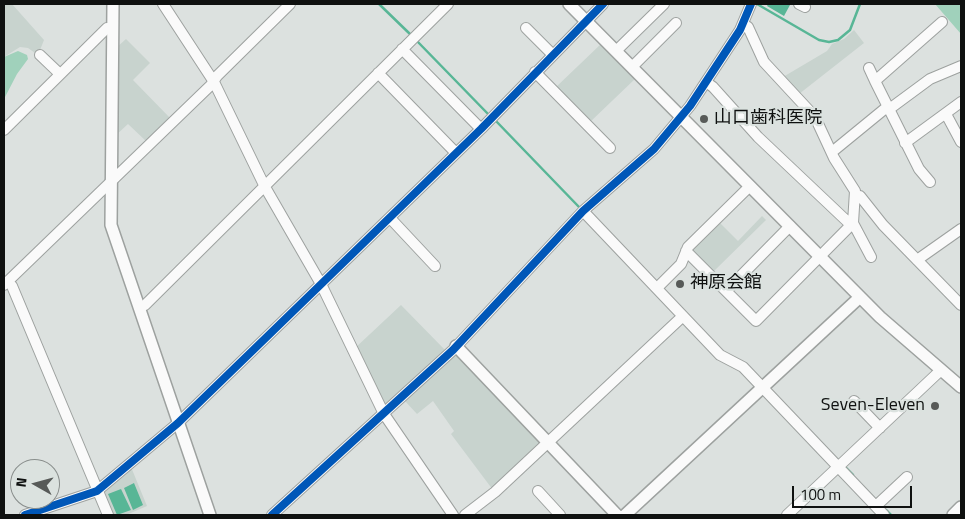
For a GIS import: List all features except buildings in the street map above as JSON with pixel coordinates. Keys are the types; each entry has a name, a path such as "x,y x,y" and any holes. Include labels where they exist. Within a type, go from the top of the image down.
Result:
{"street":[{"path":"113,4 111,225 210,515"},
{"path":"163,4 214,81 265,187 321,284 384,414 452,515"},
{"path":"108,515 12,286 6,283 110,184 290,4"},
{"path":"139,307 144,306 448,4"},
{"path":"569,4 860,296 961,387"},
{"path":"25,515 98,490 178,423 481,129 552,54 603,4"},
{"path":"616,51 664,4"},
{"path":"272,515 456,346 583,211 654,149 681,117 706,82 743,24 749,4"},
{"path":"875,81 942,22"},
{"path":"632,67 676,24"},
{"path":"686,251 756,321 852,224 855,191 815,118 764,62 748,28 743,24"},
{"path":"4,130 107,28 112,28"},
{"path":"526,28 552,54"},
{"path":"402,49 481,129"},
{"path":"40,55 60,74"},
{"path":"832,152 887,109 930,79 961,66"},
{"path":"869,68 887,109 918,169 930,182"},
{"path":"535,72 610,148"},
{"path":"378,73 456,153"},
{"path":"706,82 713,86 758,137 852,224 871,257"},
{"path":"905,143 961,102"},
{"path":"946,114 961,142"},
{"path":"657,288 681,264 686,251 750,186"},
{"path":"855,196 860,196 883,225 961,305"},
{"path":"583,211 720,355 743,367 884,515"},
{"path":"390,218 435,266"},
{"path":"726,291 790,226"},
{"path":"917,260 961,229"},
{"path":"625,515 860,296"},
{"path":"465,515 495,492 683,316"},
{"path":"456,346 617,515"},
{"path":"941,370 961,374"},
{"path":"787,515 941,370"},
{"path":"854,401 880,428"},
{"path":"876,506 907,477"},
{"path":"538,490 560,515"},
{"path":"953,515 961,507"}],"shaded area":[{"path":"4,4 12,4 44,40 38,55 28,48 20,47 4,57"},
{"path":"768,4 790,5 784,16 767,6"},
{"path":"935,4 961,4 961,34"},
{"path":"854,30 864,43 799,94 783,77 827,51 832,44 844,39"},
{"path":"126,39 150,63 133,80 171,119 147,142 128,124 115,136 116,48"},
{"path":"602,43 636,78 589,123 555,88"},
{"path":"18,51 27,55 28,59 17,74 4,99 4,57"},
{"path":"762,216 766,220 712,273 690,250 719,222 738,241"},
{"path":"401,305 446,351 386,407 354,349"},
{"path":"453,355 456,355 541,444 493,490 451,434 454,431 433,401 417,414 404,400"},
{"path":"131,467 147,506 126,515 114,515 104,490"},
{"path":"134,483 143,505 133,510 124,488"},
{"path":"121,489 131,510 117,515 108,494"}],"waterway":[{"path":"379,4 411,35"},
{"path":"757,4 819,40 829,42 838,40 850,30 860,4"},
{"path":"416,40 490,116"},
{"path":"495,120 579,207"},
{"path":"845,467 853,475"},
{"path":"886,510 891,515"}],"cycle path":[{"path":"25,515 97,491 178,423 481,129 603,4"},
{"path":"272,515 453,350 583,211 654,149 690,106 740,30 751,4"}],"place":[{"name":"山口歯科医院","path":"704,119"},
{"name":"神原会館","path":"680,284"},
{"name":"Seven-Eleven","path":"935,406"}]}
